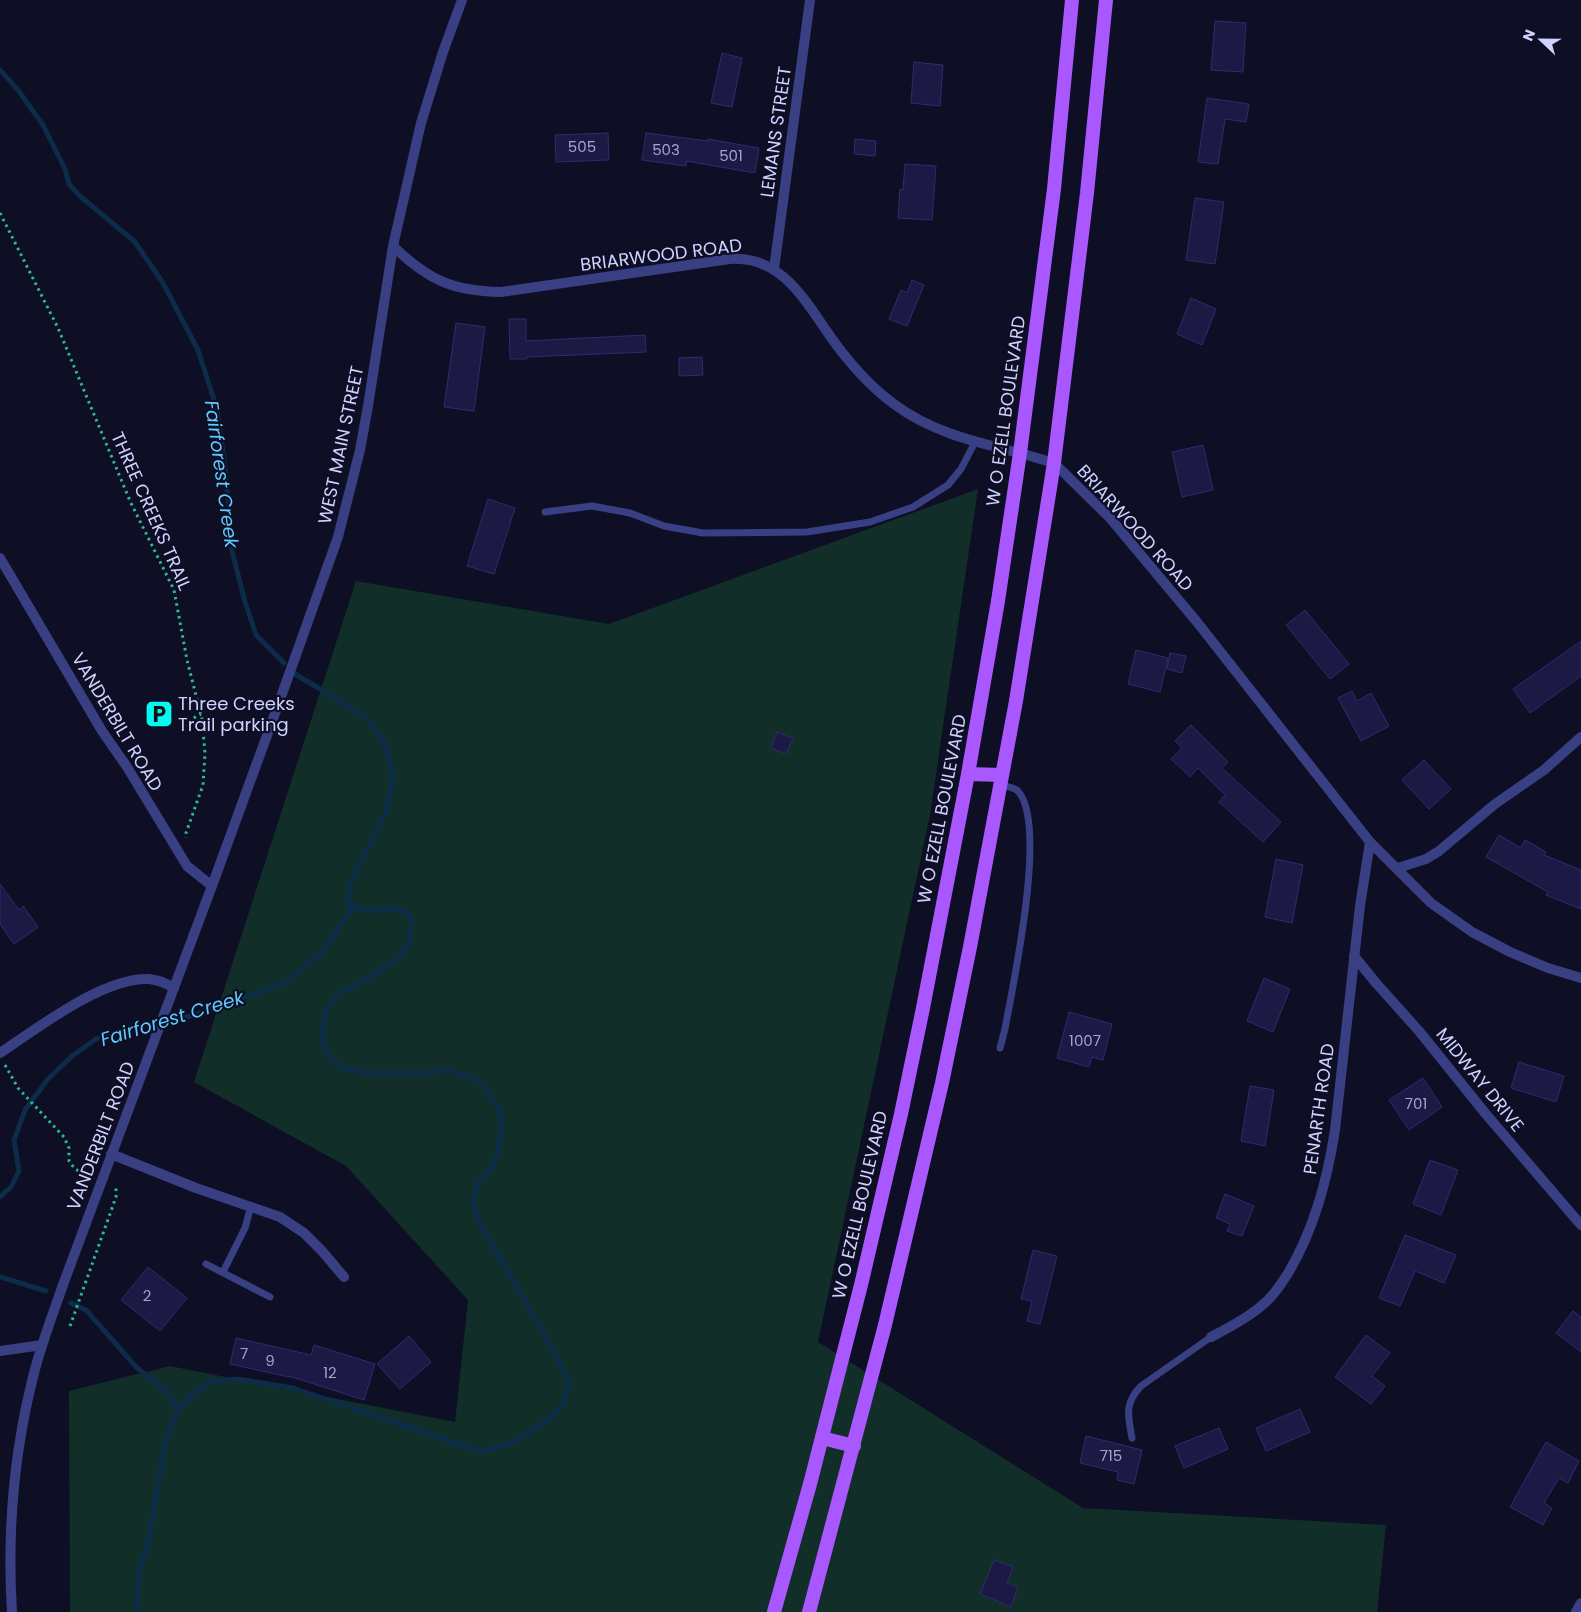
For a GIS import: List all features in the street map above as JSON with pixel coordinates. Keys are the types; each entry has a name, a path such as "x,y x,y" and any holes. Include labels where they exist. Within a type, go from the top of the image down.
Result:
{"main road":[{"name":"W O EZELL BOULEVARD","path":"774,1612 822,1438 861,1285 901,1114 968,774 998,601 1020,453 1054,189 1072,0"},
{"path":"809,1612 885,1325 942,1083 1016,701 1054,462 1088,193 1106,0"},
{"path":"968,774 1001,780"},
{"path":"822,1438 854,1446"}],"street":[{"name":"WEST MAIN STREET","path":"212,886 338,537 358,459 393,246 420,123 462,0"},
{"name":"LEMANS STREET","path":"774,269 810,0"},
{"name":"BRIARWOOD ROAD","path":"393,246 412,264 429,276 452,286 476,291 501,292 730,259 753,260 774,269 812,308 837,346 854,367 894,404 915,418 937,429 975,442 1054,462 1110,518 1184,607 1370,842 1432,902 1472,932 1510,952 1548,968 1581,978"},
{"name":"VANDERBILT ROAD","path":"0,558 102,731 187,866 212,886 111,1154 42,1345 22,1426 16,1464 12,1503 10,1582 12,1612"},
{"path":"1398,868 1426,859 1439,851 1495,804 1544,770 1581,737"},
{"name":"PENARTH ROAD","path":"1211,1337 1261,1307 1276,1292 1296,1260 1313,1223 1330,1162 1336,1130 1354,956 1370,842"},
{"name":"MIDWAY DRIVE","path":"1354,956 1419,1031 1484,1114 1581,1225"},
{"path":"2,1058 64,1011 101,990 141,980 158,981 173,990"},
{"path":"111,1154 196,1188 280,1217 298,1228 322,1251 344,1277"},
{"path":"0,1351 42,1345"},
{"path":"1576,1612 1581,1603"}],"lane":[{"path":"545,512 592,506 630,513 664,526 703,534 807,532 870,522 913,507 948,485 961,469 975,442"},
{"path":"1000,1048 1005,1029 1026,905 1030,853 1029,826 1024,803 1015,789 1001,780"},
{"path":"223,1272 245,1228 251,1206"},
{"path":"206,1264 270,1297"},
{"path":"1132,1438 1128,1405 1132,1395 1140,1386 1211,1337"}],"path":[{"name":"THREE CREEKS TRAIL","path":"0,213 58,328 130,501 174,590 187,660 201,714 205,753 203,785 186,833 186,841"},
{"path":"188,721 201,714"},
{"path":"2,1058 18,1088 64,1137 69,1148 72,1165 75,1169 89,1176"},
{"path":"70,1326 116,1197 116,1188 112,1184"}],"green space":[{"path":"978,489 930,815 818,1342 1083,1508 1386,1525 1377,1612 70,1612 69,1391 170,1366 455,1422 468,1300 346,1166 194,1082 356,581 609,624"}],"building":[{"path":"1215,21 1246,23 1243,72 1211,70"},
{"path":"722,53 742,58 732,107 711,103"},
{"path":"914,62 943,65 940,106 911,103"},
{"path":"1207,98 1249,104 1246,122 1225,119 1218,164 1198,162"},
{"path":"608,133 609,160 556,162 555,135"},
{"path":"646,133 708,141 708,139 759,148 755,173 686,161 686,166 642,160"},
{"path":"855,139 876,141 875,156 854,154"},
{"path":"905,164 936,166 932,220 898,218 900,189 903,190"},
{"path":"1195,198 1224,202 1215,264 1186,260"},
{"path":"912,280 924,285 907,326 889,319 901,290 907,293"},
{"path":"1191,298 1216,309 1202,345 1177,334"},
{"path":"509,319 526,319 526,341 645,335 646,352 510,359"},
{"path":"456,323 485,327 474,411 444,407"},
{"path":"702,357 703,375 679,376 679,358"},
{"path":"1203,445 1213,490 1182,497 1172,452"},
{"path":"488,499 515,508 494,574 467,566"},
{"path":"1305,610 1349,664 1330,679 1286,625"},
{"path":"1581,641 1581,676 1530,713 1513,689"},
{"path":"1136,650 1168,658 1160,692 1128,684"},
{"path":"1170,653 1186,656 1182,673 1167,669"},
{"path":"1352,691 1357,701 1371,693 1389,726 1361,741 1338,698"},
{"path":"1191,725 1228,762 1222,768 1281,822 1263,842 1219,802 1225,795 1198,768 1190,777 1171,759 1182,748 1175,741"},
{"path":"777,732 793,738 786,754 771,748"},
{"path":"1424,760 1451,789 1429,809 1402,780"},
{"path":"1499,835 1521,848 1525,840 1546,852 1544,855 1581,870 1581,909 1546,895 1548,892 1486,857"},
{"path":"1276,859 1303,865 1292,923 1265,917"},
{"path":"0,884 19,910 23,906 38,927 14,944 0,924"},
{"path":"1264,978 1290,989 1273,1032 1247,1021"},
{"path":"1069,1012 1112,1024 1103,1060 1092,1057 1089,1067 1057,1058"},
{"path":"1519,1062 1564,1076 1556,1102 1511,1088"},
{"path":"1423,1078 1442,1107 1409,1130 1389,1100"},
{"path":"1250,1086 1274,1090 1265,1146 1241,1141"},
{"path":"1430,1160 1458,1170 1441,1215 1413,1204"},
{"path":"1225,1194 1254,1206 1242,1236 1227,1231 1230,1224 1216,1218"},
{"path":"1405,1235 1456,1255 1444,1283 1415,1271 1400,1306 1379,1298"},
{"path":"1033,1250 1057,1256 1040,1324 1027,1321 1032,1301 1021,1299"},
{"path":"148,1267 187,1298 160,1331 121,1300"},
{"path":"1573,1311 1581,1317 1581,1352 1556,1333"},
{"path":"1366,1335 1390,1353 1372,1376 1385,1386 1371,1404 1335,1377"},
{"path":"409,1336 431,1362 400,1389 377,1364"},
{"path":"236,1338 311,1355 314,1345 375,1364 364,1400 289,1376 230,1364"},
{"path":"1300,1409 1310,1432 1266,1451 1256,1428"},
{"path":"1219,1428 1228,1449 1184,1468 1175,1446"},
{"path":"1086,1436 1142,1450 1134,1484 1117,1480 1118,1472 1080,1463"},
{"path":"1546,1442 1579,1461 1568,1483 1559,1478 1544,1503 1552,1508 1543,1525 1510,1507"},
{"path":"994,1560 1013,1567 1007,1583 1018,1587 1011,1607 980,1594"}],"waterway":[{"name":"Fairforest Creek","path":"0,70 18,90 43,125 65,169 69,184 81,197 135,242 163,283 198,350 217,409 225,466 232,551 245,602 256,635 284,663"},
{"path":"137,1612 139,1571 148,1542 166,1439 178,1410 193,1393 210,1382 238,1379 293,1388 482,1452 514,1442 545,1422 563,1404 569,1383 556,1355 481,1225 474,1209 474,1197 479,1183 494,1164 501,1137 500,1112 487,1090 475,1079 449,1070 423,1073 367,1073 342,1068 328,1054 321,1038 326,1010 340,992 360,983 398,958 409,944 412,923 408,913 400,910 369,911 354,907 347,901 352,879 386,812 393,778 385,744 367,719 293,673"},
{"name":"Fairforest Creek","path":"0,1197 11,1187 19,1171 14,1140 25,1110 48,1079 72,1056 96,1039 146,1024 191,1016 287,982 324,950 353,907"},
{"path":"0,1277 46,1291"},
{"path":"71,1303 86,1310 137,1368 166,1391 178,1410"}],"place":[{"name":"Three Creeks Trail parking","path":"159,714"}]}
